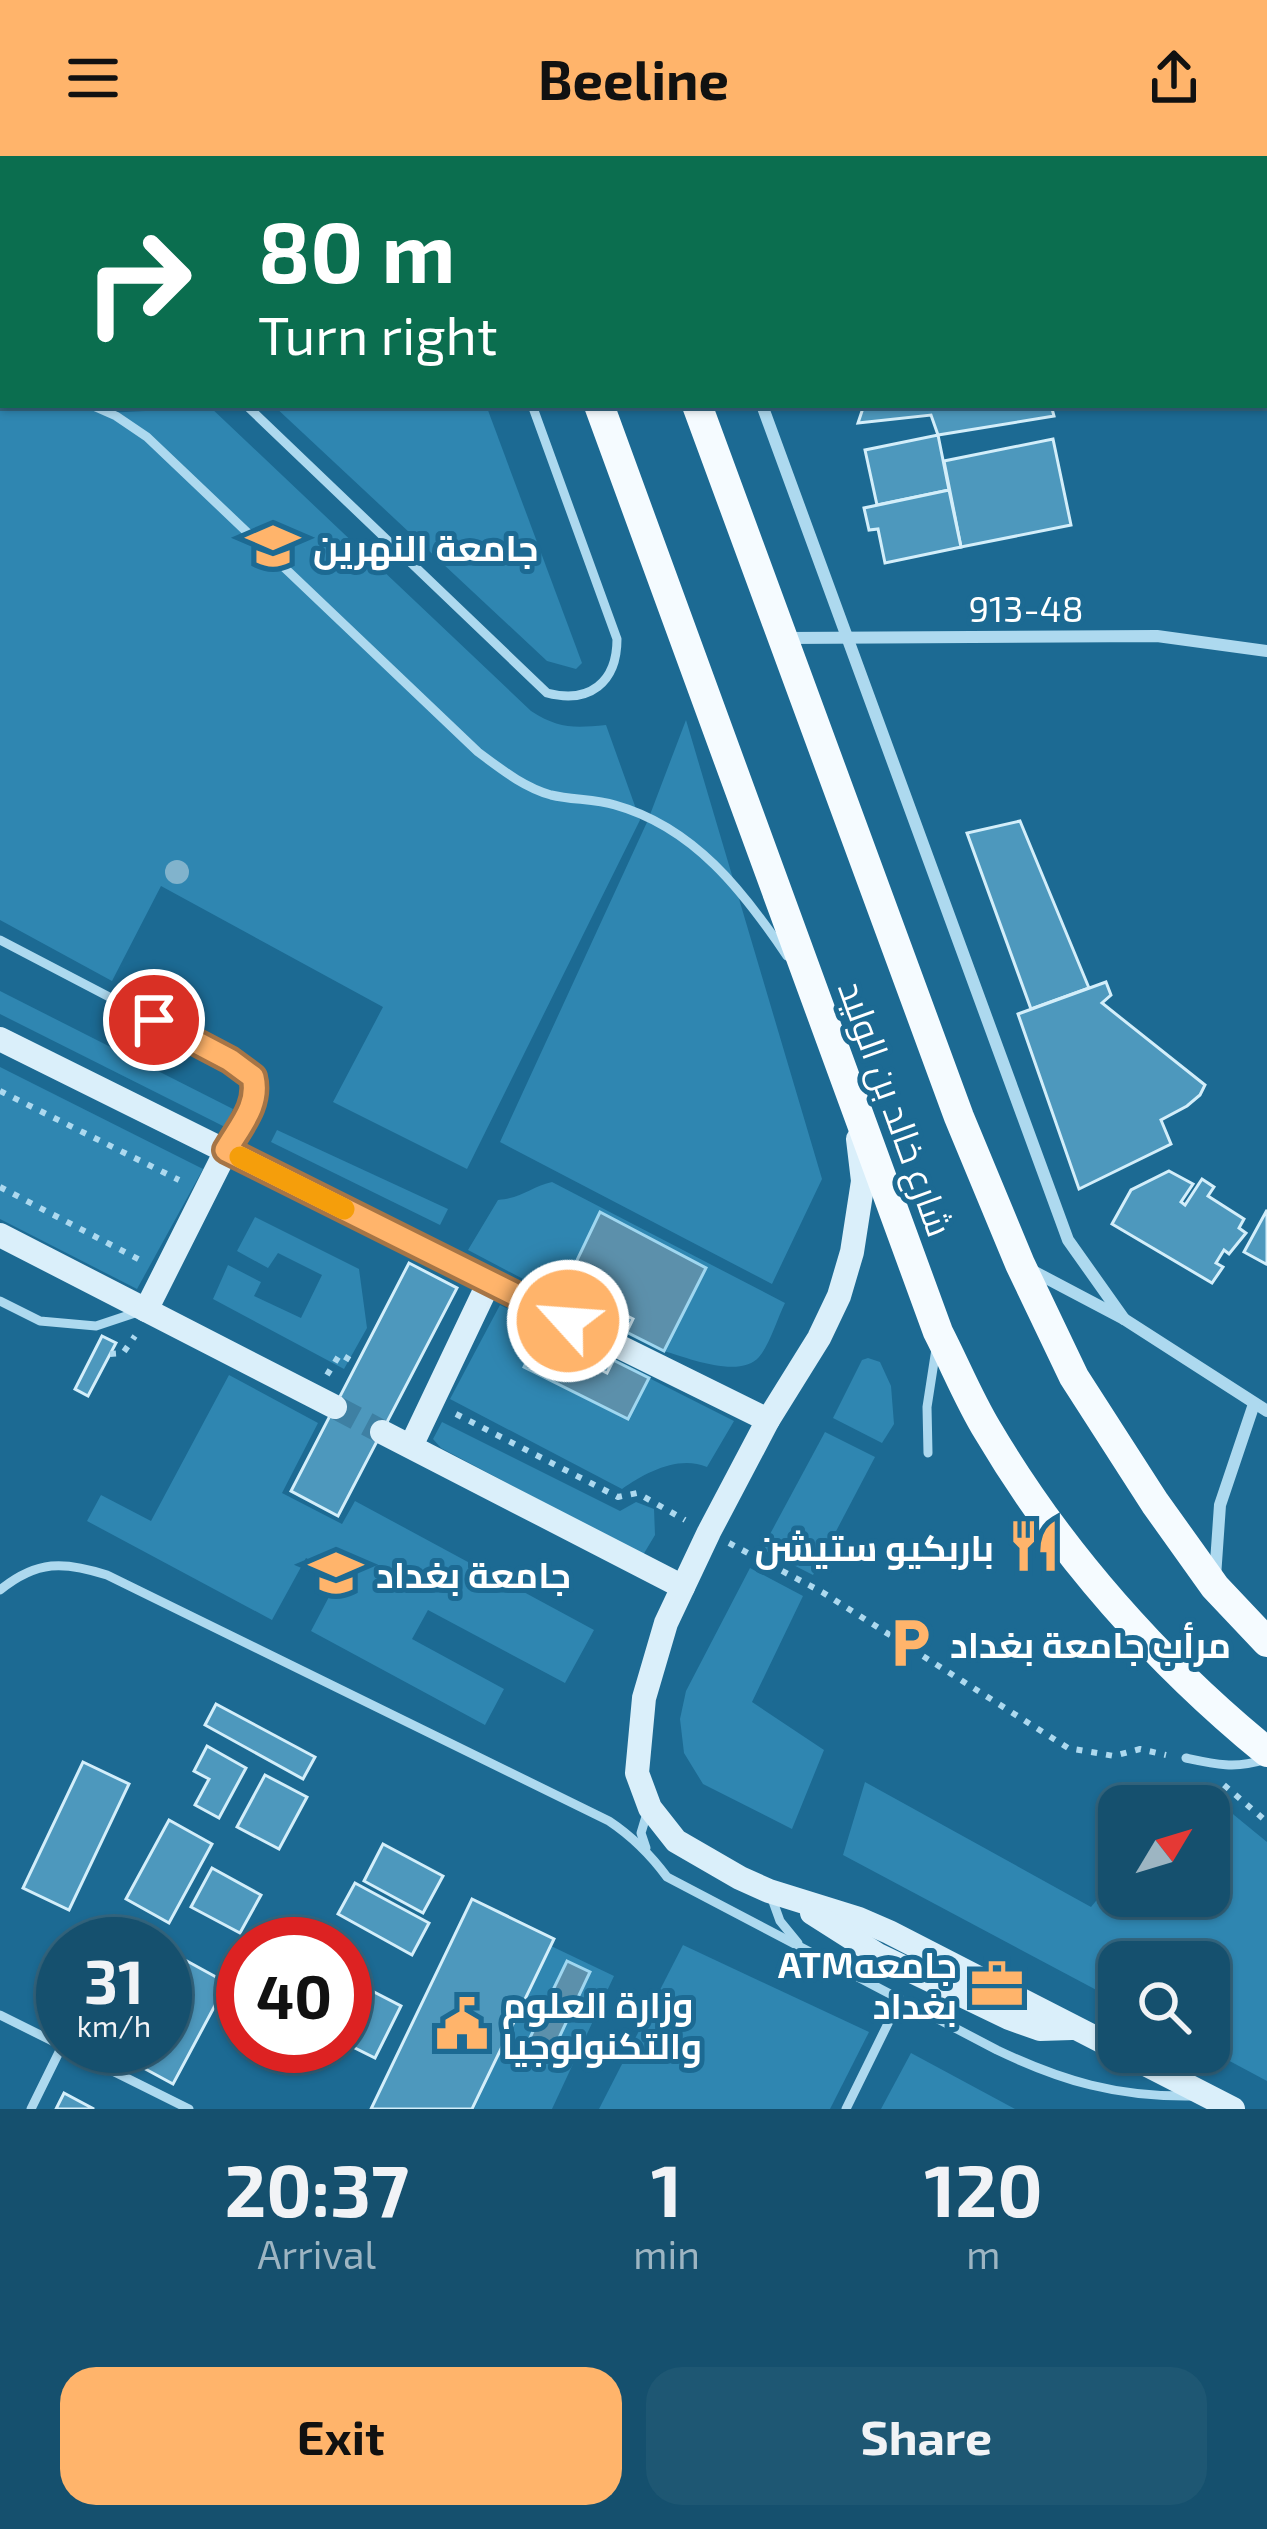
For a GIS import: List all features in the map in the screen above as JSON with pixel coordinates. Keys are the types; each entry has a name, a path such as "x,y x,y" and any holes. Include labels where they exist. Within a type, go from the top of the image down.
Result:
{"main road":[{"name":"شارع خالد بن الوليد","path":"600,408 938,1332 987,1430 1096,1584 1167,1662 1267,1756"},
{"name":"شارع خالد بن الوليد","path":"698,408 959,1117 1020,1264 1074,1377 1155,1503 1215,1587 1267,1642"}],"street":[{"path":"763,408 1068,1240 1124,1318"},
{"name":"913-48","path":"784,638 1157,636 1267,651"},
{"path":"0,1039 568,1321"},
{"path":"842,1072 863,1181 852,1252 839,1296 819,1338 768,1420 682,1587 653,1660 644,1698 637,1774 650,1808 676,1841 740,1878 890,1932 1098,2040"},
{"path":"146,1310 226,1150"},
{"path":"0,1235 335,1407"},
{"path":"1020,1264 1124,1318 1261,1408 1220,1505 1215,1587"},
{"path":"411,1446 489,1282"},
{"path":"620,1347 768,1420"},
{"path":"382,1432 682,1587"},
{"path":"1163,2073 1233,2109"}],"lane":[{"path":"98,408 147,437 478,752 518,782 551,795 613,804 634,812 675,832 710,859 752,904 789,959 830,1037"},
{"path":"249,408 547,693 582,696 610,674 617,639 533,408"},
{"path":"0,940 230,1060 253,1077 257,1092 253,1106 226,1150"},
{"path":"0,1301 40,1321 96,1326 146,1310"},
{"path":"928,1453 927,1407 938,1332"},
{"path":"0,1590 16,1576 46,1566 77,1565 107,1575 586,1809 632,1837 652,1857"},
{"path":"1186,1758 1238,1766 1267,1756"},
{"path":"650,1808 643,1820 644,1846 667,1877 812,1954 1046,2073 1098,2089 1208,2096"},
{"path":"770,1891 780,1921 812,1954"},
{"path":"846,2109 900,1999"},
{"path":"0,2015 36,2033"},
{"path":"31,2109 49,2073"},
{"path":"116,2073 189,2109"}],"path":[{"path":"0,1091 182,1182 186,1189"},
{"path":"0,1187 140,1261 151,1262"},
{"path":"433,1402 618,1497 637,1492 822,1592 1068,1748 1114,1756 1140,1749 1186,1758 1267,1822"}],"shaded area":[{"name":"جامعة النهرين","path":"0,408 83,408 104,413 211,408 531,711 567,726 606,725 640,820 467,1169 333,1102 383,1007 161,886 112,981 0,920"},
{"path":"276,408 487,408 582,663 576,669 547,661"},
{"path":"686,720 822,1179 772,1284 500,1142 648,820"},
{"path":"0,991 233,1109 225,1127 0,1014"},
{"path":"0,1067 203,1169 137,1289 0,1219"},
{"path":"277,1130 448,1209 440,1225 271,1142"},
{"path":"552,1182 785,1303 759,1357 727,1367 664,1351 706,1268 601,1213 559,1298 468,1250 498,1200"},
{"path":"600,1212 706,1268 664,1351 559,1298"},
{"path":"255,1217 359,1269 367,1328 344,1369 213,1299 228,1265 261,1282 254,1296 301,1318 322,1275 278,1253 268,1268 237,1251"},
{"path":"500,1305 543,1325 524,1367 629,1418 649,1378 734,1421 707,1467 674,1464 622,1489 450,1399"},
{"path":"543,1325 649,1378 628,1419 524,1367"},
{"path":"862,1360 880,1362 891,1386 894,1424 882,1443 833,1418"},
{"path":"229,1375 318,1423 282,1493 342,1524 355,1501 594,1630 565,1683 428,1610 412,1639 504,1689 485,1725 311,1631 340,1576 306,1558 272,1620 87,1521 101,1495 151,1521"},
{"path":"442,1422 620,1511 636,1502 654,1509 655,1535 643,1555 441,1448 433,1439"},
{"path":"825,1432 875,1457 813,1575 762,1549"},
{"path":"750,1568 803,1596 752,1702 824,1750 792,1829 703,1784 684,1753 680,1719 686,1691"},
{"path":"865,1782 1091,1907 1098,1898 1098,1917 1230,1917 1230,1811 1267,1842 1267,2081 1230,2061 1230,1941 1098,1941 1098,1991 843,1855"},
{"path":"683,1945 869,2032 830,2109 599,2109"},
{"path":"551,1946 614,1976 552,2109 474,2109"},
{"path":"567,1961 590,1972 549,2059 525,2048"},
{"path":"911,2053 1015,2109 881,2109"}],"building":[{"path":"863,408 1052,408 1054,416 938,435 931,415 858,423"},
{"path":"938,435 949,490 877,505 865,450"},
{"path":"1053,439 1071,525 961,547 944,461"},
{"path":"949,490 961,547 885,563 878,529 869,530 864,508"},
{"path":"1020,821 1089,988 1031,1009 967,833"},
{"path":"1106,982 1111,995 1102,1003 1205,1085 1187,1106 1161,1120 1171,1144 1079,1189 1018,1014"},
{"path":"1169,1171 1193,1184 1181,1202 1185,1205 1202,1179 1214,1187 1208,1196 1244,1219 1239,1228 1246,1233 1229,1254 1224,1250 1216,1263 1223,1267 1212,1283 1112,1224 1131,1190"},
{"path":"1267,1210 1267,1262 1266,1264 1244,1252"},
{"path":"409,1263 457,1288 338,1516 291,1491"},
{"path":"582,1294 595,1301 583,1327 569,1320"},
{"path":"600,1303 614,1310 602,1336 588,1329"},
{"path":"619,1312 633,1319 620,1346 607,1338"},
{"path":"568,1322 582,1329 569,1355 555,1348"},
{"path":"587,1330 601,1338 588,1364 574,1357"},
{"path":"102,1336 116,1343 88,1396 75,1389"},
{"path":"606,1340 620,1347 607,1373 593,1366"},
{"path":"216,1704 315,1757 303,1779 205,1725"},
{"path":"207,1746 246,1768 219,1818 195,1805 209,1779 194,1771"},
{"path":"83,1762 129,1784 69,1910 23,1888"},
{"path":"265,1775 307,1797 279,1849 237,1827"},
{"path":"169,1820 212,1844 172,1917 158,1917 126,1899"},
{"path":"383,1844 443,1876 423,1913 364,1881"},
{"path":"212,1868 261,1895 249,1917 216,1920 191,1907"},
{"path":"355,1883 429,1923 412,1955 372,1933 372,1917 338,1914"},
{"name":"وزارة العلوم والتكنولوجيا","path":"472,1899 554,1939 472,2109 371,2109"},
{"path":"192,1964 216,1977 216,2004 192,2048"},
{"path":"372,1991 401,2006 372,2056"},
{"path":"153,2073 179,2073 173,2084"},
{"path":"64,2093 94,2109 56,2109"}],"tunnel":[{"path":"568,1321 620,1347"},
{"path":"335,1407 382,1432"}],"slow traffic":[{"path":"240,1157 344,1209"}],"place":[{"name":"جامعة النهرين","path":"273,546"},
{"name":"باربكيو ستيشن","path":"1034,1546"},
{"name":"جامعة بغداد","path":"336,1573"},
{"name":"مرأب جامعة بغداد","path":"910,1643"},
{"name":"ATMجامعه بغداد","path":"997,1984"},
{"name":"وزارة العلوم والتكنولوجيا","path":"462,2024"}],"route":[{"path":"154,1020 253,1077 257,1092 253,1106 226,1150 568,1321"}]}
